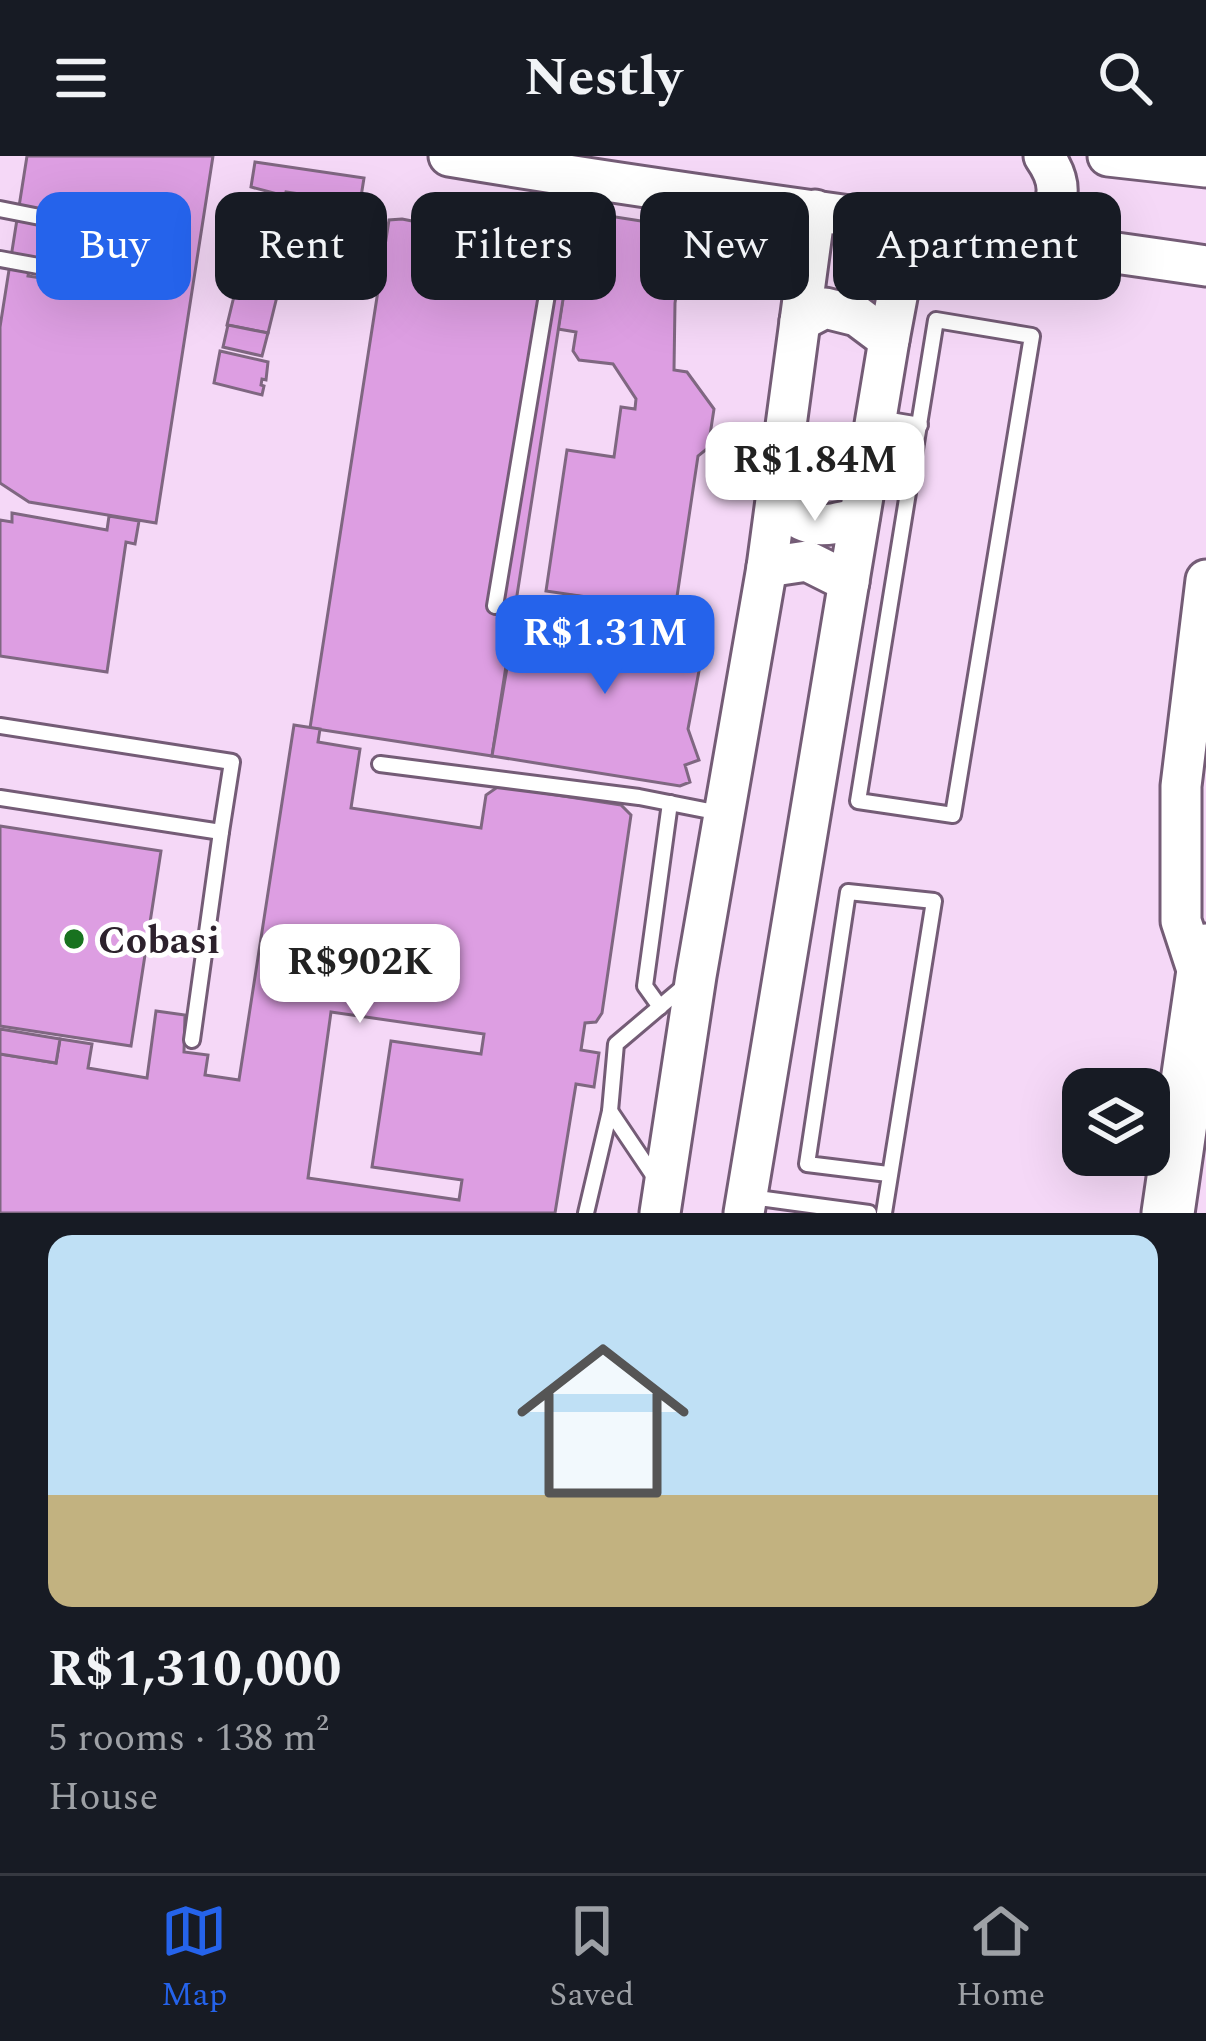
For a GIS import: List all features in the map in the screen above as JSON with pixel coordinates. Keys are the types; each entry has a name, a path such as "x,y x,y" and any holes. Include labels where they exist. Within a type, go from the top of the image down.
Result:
{"highway":[{"path":"1168,1213 1204,978"}],"street":[{"path":"449,156 566,176 622,170 833,212"},
{"path":"1044,156 1056,176 1057,192"},
{"path":"1108,156 1206,167"},
{"path":"662,1202 777,502 814,210"},
{"path":"1121,253 1206,266"},
{"path":"745,1205 896,300"},
{"path":"800,321 825,308 857,316 889,340"},
{"path":"777,502 800,522 814,526 859,518"},
{"path":"767,567 807,561 849,582"},
{"path":"1204,978 1180,921 1181,787 1206,580"}],"lane":[{"path":"495,606 566,176"},
{"path":"0,209 36,216"},
{"path":"0,259 36,266"},
{"path":"936,320 1032,336 952,815 858,801 920,425 936,320"},
{"path":"876,418 920,425"},
{"path":"0,727 232,762 192,1040"},
{"path":"380,764 725,814"},
{"path":"0,798 221,832"},
{"path":"660,1007 645,986 670,803"},
{"path":"884,1213 934,901 848,892 807,1164 888,1174"},
{"path":"586,1213 610,1111 616,1044 696,976"},
{"path":"610,1111 662,1202"},
{"path":"745,1205 869,1213"}],"building":[{"path":"27,156 213,156 191,298 191,192 36,192 36,259 31,258 28,276 36,277 36,300 191,300 156,523 29,502 0,483 0,327"},
{"path":"255,162 364,178 362,192 270,192 251,187"},
{"path":"616,217 640,221 640,300 675,300 674,370 687,372 714,409 708,448 698,456 675,610 546,591 567,450 614,457 621,407 635,409 636,399 613,364 579,360 573,351 576,332 558,329 563,300 616,300"},
{"path":"389,220 411,221 411,300 563,300 492,756 310,728 377,300 387,300"},
{"path":"233,300 276,300 268,333 227,325"},
{"path":"228,325 268,333 262,356 223,347"},
{"path":"220,351 268,362 262,395 214,383"},
{"path":"12,513 107,530 109,516 139,521 135,544 126,542 107,672 0,656 0,520 12,522"},
{"path":"570,595 649,606 646,626 706,634 688,729 699,760 685,765 690,782 680,786 492,756 510,650 579,661 581,644 563,642"},
{"path":"294,725 320,729 318,742 360,749 351,808 481,828 486,795 499,786 621,805 631,815 602,1013 596,1022 585,1023 581,1050 599,1053 594,1087 576,1084 555,1213 0,1213 0,1054 56,1063 60,1039 92,1044 88,1068 147,1078 156,1011 185,1015 184,1052 208,1055 205,1075 239,1080","holes":["331,1012 484,1034 481,1054 391,1041 372,1167 462,1180 459,1200 308,1178"]},
{"name":"Cobasi","path":"0,826 161,851 131,1046 0,1026"},
{"path":"0,1029 60,1039 56,1063 0,1054"}],"place":[{"name":"Cobasi","path":"74,939"}]}
